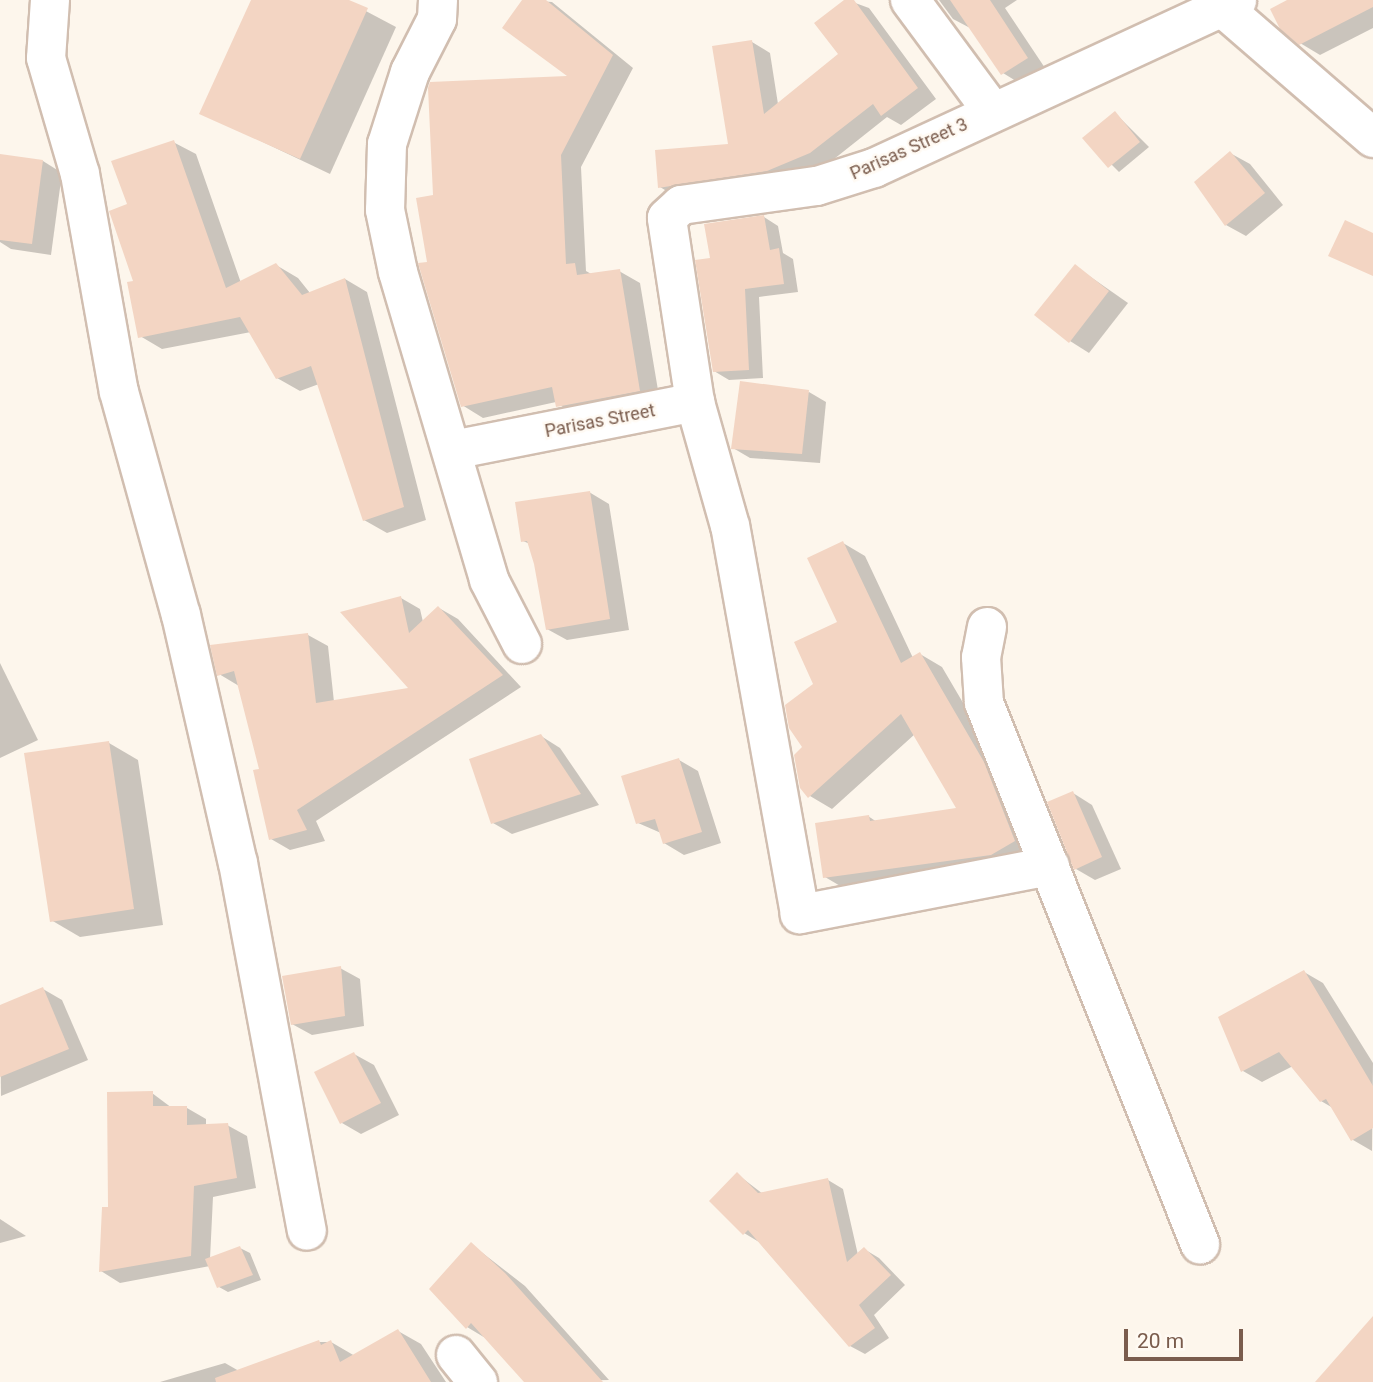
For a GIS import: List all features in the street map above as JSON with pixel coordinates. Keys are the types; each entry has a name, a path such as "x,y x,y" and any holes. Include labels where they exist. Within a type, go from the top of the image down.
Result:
{"street":[{"path":"50,0 46,58 80,174 119,391 181,615 238,863 307,1231"},
{"path":"438,0 437,19 410,72 387,144 383,181 398,272 453,450 489,580 522,643"},
{"path":"910,0 993,111"},
{"path":"1230,4 1373,138"},
{"name":"Parisas Street 3","path":"695,402 666,224 673,208 817,186 852,175 1230,4"},
{"path":"695,402 730,526 800,914 1049,866"},
{"name":"Parisas Street","path":"453,450 695,402"},
{"path":"987,627 981,657 984,703 1200,1244"}],"building":[{"path":"251,0 349,0 368,8 300,159 199,114"},
{"path":"522,0 546,0 613,55 561,155 566,264 575,263 577,275 620,269 640,391 556,407 552,387 461,407 418,263 427,262 416,198 433,195 428,88 430,82 567,76 502,28"},
{"path":"844,0 854,0 918,88 881,116 873,104 810,153 767,171 658,188 655,150 728,144 712,46 752,40 764,114 838,54 814,23"},
{"path":"950,0 990,0 1028,58 1001,75"},
{"path":"1287,0 1373,0 1373,7 1299,45 1280,29 1270,9"},
{"path":"1115,111 1140,142 1108,168 1082,138"},
{"path":"174,140 226,288 276,263 302,295 345,278 404,507 363,521 311,366 276,379 240,317 138,338 127,282 133,281 109,211 127,204 111,161"},
{"path":"1230,151 1265,193 1225,226 1194,182"},
{"path":"0,154 43,160 32,244 0,240"},
{"path":"764,215 770,250 779,248 784,284 745,289 749,370 713,372 695,260 710,258 704,224"},
{"path":"1345,220 1373,233 1373,276 1328,256"},
{"path":"1075,264 1109,291 1069,343 1034,315"},
{"path":"740,381 809,390 802,454 731,449"},
{"path":"590,491 610,619 546,630 534,564 527,541 521,542 515,502"},
{"path":"843,541 901,663 920,652 984,762 1015,841 991,855 823,878 815,823 869,815 870,821 956,808 901,714 808,798 800,788 794,755 802,747 789,728 785,705 813,684 794,642 837,622 807,558"},
{"path":"401,596 409,633 438,606 503,675 297,810 307,830 269,840 253,770 259,769 234,671 217,676 210,645 308,633 316,703 408,688 340,612"},
{"path":"541,734 581,794 491,824 469,759"},
{"path":"109,741 134,909 50,922 24,753"},
{"path":"679,758 702,832 663,844 655,819 636,824 621,776"},
{"path":"1073,791 1102,857 1074,870 1047,802"},
{"path":"341,966 345,1016 291,1025 282,976"},
{"path":"1304,970 1373,1086 1373,1128 1351,1141 1326,1099 1320,1102 1279,1052 1241,1072 1218,1017"},
{"path":"43,987 69,1049 0,1077 0,1005"},
{"path":"354,1052 381,1103 340,1124 314,1072"},
{"path":"153,1091 153,1106 187,1106 187,1125 228,1123 237,1178 194,1186 191,1256 99,1272 102,1207 108,1207 107,1092"},
{"path":"737,1172 758,1193 828,1178 847,1262 864,1247 891,1275 859,1305 875,1328 849,1347 748,1230 743,1235 709,1201"},
{"path":"471,1242 505,1273 603,1382 524,1382 471,1323 466,1329 429,1289"},
{"path":"240,1246 253,1275 217,1288 205,1259"},
{"path":"1373,1316 1373,1382 1315,1382"},
{"path":"398,1329 431,1382 216,1382 215,1378 319,1340 321,1345 331,1340 340,1362"}]}
